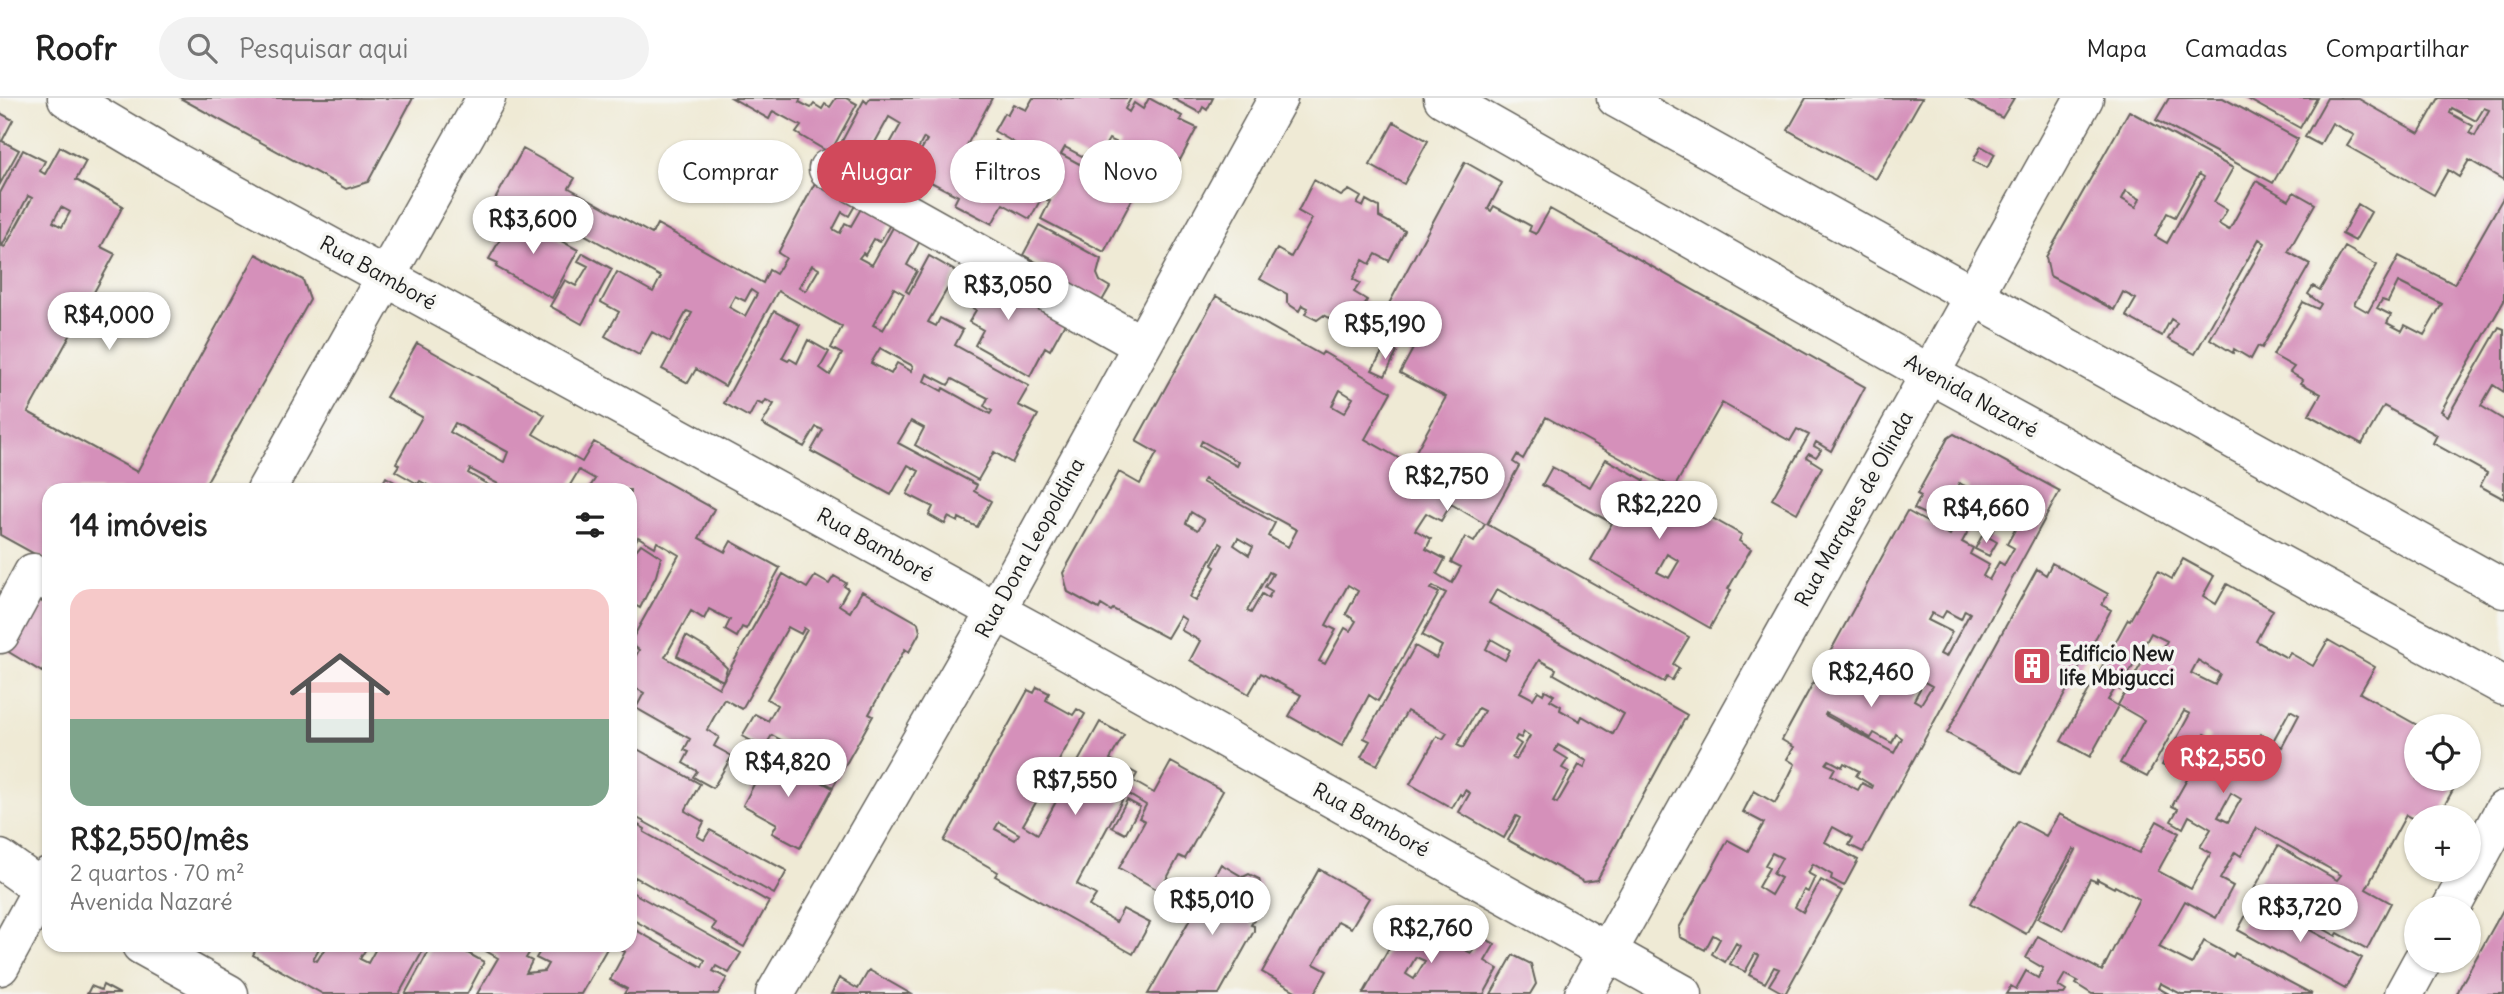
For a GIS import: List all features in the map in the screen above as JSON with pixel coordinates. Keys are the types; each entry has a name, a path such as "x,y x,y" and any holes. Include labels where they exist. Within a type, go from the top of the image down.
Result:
{"street":[{"name":"Rua Bamboré","path":"67,98 170,159 996,611 1683,994"},
{"path":"270,483 486,98"},
{"name":"Rua Dona Leopoldina","path":"775,994 996,611 1278,98"},
{"name":"Avenida Nazaré","path":"1443,98 1930,374 2504,686"},
{"path":"1616,98 2504,589"},
{"name":"Rua Marques de Olinda","path":"1584,994 2084,98"},
{"path":"889,203 1142,345"},
{"path":"0,634 33,573 42,578"},
{"path":"2457,896 2504,810"},
{"path":"0,859 42,884"},
{"path":"0,966 42,893"},
{"path":"154,952 229,994"},
{"path":"2404,994 2415,973"}],"building":[{"path":"180,98 413,98 368,182 346,189"},
{"path":"732,98 801,98 799,102 811,108 814,104 822,109 825,104 830,107 836,98 846,98 857,104 837,140 817,140 817,145 796,133 801,126 773,111 769,119"},
{"path":"870,98 992,98 970,140 950,140 950,192 936,185 936,140 892,140 901,124 889,117 876,140 843,140 864,100 867,103"},
{"path":"1033,98 1131,98 1125,109 1129,112 1134,103 1143,109 1149,98 1182,116 1180,120 1197,128 1182,156 1182,140 1079,140 1079,154 1065,147 1065,140 1010,140 994,131 1004,113 1007,115 1013,104 1026,110"},
{"path":"1172,98 1213,98 1207,110 1203,107 1200,113"},
{"path":"1806,98 1922,98 1876,179 1788,130"},
{"path":"1965,98 2014,98 2002,118"},
{"path":"2169,98 2223,98 2298,139 2273,183 2156,120"},
{"path":"2246,98 2317,98 2300,128"},
{"path":"2327,98 2357,98 2419,133 2439,98 2504,98 2504,180 2469,160 2459,177 2448,170 2434,195 2347,146 2354,135 2332,123 2320,145 2305,137","holes":["2452,108 2476,121 2484,108 2489,110 2475,136 2469,133 2473,126 2450,113"]},
{"path":"2129,111 2233,168 2214,202 2227,210 2219,224 2229,230 2256,181 2289,200 2294,192 2315,204 2288,252 2310,264 2262,348 2258,346 2251,359 2234,349 2233,353 2210,339 2265,243 2259,239 2195,354 2168,339 2177,323 2171,319 2162,336 2126,316 2136,299 2123,292 2114,310 2050,276 2046,257","holes":["2199,174 2204,177 2167,243 2155,236 2167,213 2175,217","2126,191 2140,199 2136,207 2122,199"]},
{"path":"0,113 13,120 2,141 19,150 0,184"},
{"path":"1394,122 1428,141 1404,184 1370,165"},
{"path":"1981,146 1995,154 1987,168 1973,161"},
{"path":"60,147 86,161 76,180 123,206 101,247 115,254 28,412 137,472 256,254 303,280 310,300 206,483 42,483 42,558 0,535 0,193 23,150 45,161 40,171 45,174","holes":["28,196 32,198 5,247 2,246","61,207 70,212 62,227 53,222"]},
{"path":"523,149 575,178 569,188 652,234 657,224 763,283 769,270 776,274 786,258 778,253 817,179 817,203 856,203 849,216 842,212 833,229 840,233 845,223 851,226 863,205 892,221 880,242 874,239 865,255 863,253 859,258 872,265 896,222 922,237 907,265 917,271 906,291 909,293 929,256 957,272 928,322 936,326 940,318 963,330 955,345 1029,386 1018,405 1038,415 1012,463 994,452 978,480 915,445 924,428 911,421 898,443 977,485 974,491 991,501 977,527 959,518 958,522 948,517 945,524 929,515 933,507 907,494 919,471 908,465 891,495 811,451 823,430 816,427 804,447 762,424 774,404 766,400 763,405 757,402 749,417 724,403 774,311 800,325 782,358 797,363 808,340 829,352 820,368 830,375 842,354 831,348 842,327 778,291 725,386 696,369 688,383 662,369 692,313 687,311 670,342 652,332 639,355 605,336 619,312 601,302 617,272 653,292 661,277 524,201 516,216 493,203","holes":["812,265 819,269 806,291 799,287","894,288 904,294 883,330 873,325","751,290 757,294 745,316 729,307 735,296 745,301","880,348 913,366 911,371 897,363 891,374 871,363","927,374 948,385 952,379 988,398 984,406 992,411 990,414 943,388 942,391 924,381"]},
{"path":"1065,156 1079,164 1079,203 1130,203 1104,252 1041,219 1049,203 1065,203"},
{"path":"1465,162 1502,183 1488,209 1491,211 1494,206 1531,226 1529,231 1536,234 1550,209 1865,387 1831,451 1816,442 1814,446 1821,450 1816,457 1809,453 1806,457 1822,467 1797,513 1772,499 1809,435 1797,429 1790,441 1722,403 1674,488 1546,417 1523,459 1517,455 1513,462 1519,466 1487,524 1689,637 1673,664 1679,668 1672,680 1667,677 1664,682 1497,589 1489,603 1687,715 1597,880 1584,882 1508,840 1520,818 1516,816 1504,838 1459,812 1470,793 1465,790 1452,808 1410,784 1437,736 1443,739 1447,733 1407,711 1377,765 1361,757 1370,741 1364,738 1415,646 1436,658 1442,646 1422,635 1446,593 1433,586 1431,589 1439,593 1378,701 1369,695 1342,746 1289,716 1301,695 1261,673 1249,694 1190,660 1200,641 1181,630 1186,620 1180,616 1167,638 1113,609 1111,611 1101,605 1099,609 1068,592 1063,573 1119,472 1140,484 1157,453 1136,441 1216,296 1321,355 1323,352 1391,392 1365,439 1409,464 1446,397 1400,373 1422,332 1385,311","holes":["1340,390 1353,398 1344,413 1332,406","1202,441 1239,462 1237,466 1200,445","1204,479 1297,530 1288,547 1268,536 1275,523 1202,482","1451,504 1485,524 1474,542 1465,537 1451,562 1461,567 1452,583 1437,574 1445,559 1426,549 1431,539 1415,530 1426,513 1441,521","1191,512 1204,520 1198,530 1186,523","1238,538 1253,547 1249,555 1234,545","1220,543 1223,545 1212,565 1215,567 1196,601 1190,597","1269,572 1273,574 1265,587 1272,591 1268,598 1262,594 1251,613 1247,611","1348,585 1358,591 1346,614 1356,621 1350,631 1345,628 1325,664 1319,661 1336,630 1326,625","1491,639 1510,650 1505,660 1486,649","1539,660 1556,669 1554,674 1624,714 1613,734 1582,716 1580,721 1560,710 1561,706 1550,700 1554,695 1545,690 1543,694 1538,691 1533,699 1520,692","1478,708 1484,711 1463,748 1457,745","1524,732 1530,736 1516,760 1512,758 1521,744 1515,740 1517,736 1521,738","1558,745 1587,761 1584,768 1579,765 1557,803 1553,801 1569,772 1562,768 1568,759 1555,751"]},
{"path":"1314,180 1341,196 1349,190 1361,197 1357,204 1363,207 1366,200 1379,207 1379,217 1405,231 1389,261 1376,254 1370,264 1363,260 1353,279 1360,283 1354,292 1367,300 1351,330 1324,315 1317,320 1305,314 1308,308 1302,305 1299,311 1287,303 1287,294 1260,279 1277,249 1291,257 1312,219 1298,211"},
{"path":"2504,196 2504,301 2441,411 2448,416 2499,327 2504,329 2504,392 2493,385 2481,406 2504,420 2504,499 2480,486 2487,473 2433,443 2437,435 2384,406 2362,444 2309,415 2321,394 2301,383 2303,380 2290,372 2294,367 2273,355 2303,302 2318,309 2321,304 2308,294 2313,286 2320,290 2345,247 2377,265 2354,304 2368,312 2399,256 2454,284","holes":["2398,282 2442,304 2424,335 2405,325 2402,331 2387,323 2391,315 2377,308 2382,300 2388,302"]},
{"path":"1039,203 1030,219 1003,204 992,224 954,204"},
{"path":"2358,204 2371,212 2355,241 2342,234"},
{"path":"514,215 578,250 552,298 496,267 498,263 489,259"},
{"path":"1039,225 1101,259 1097,274 1100,281 1110,287 1099,306 1061,284 1065,278 1023,255"},
{"path":"583,253 612,269 582,324 550,306 565,280 576,286 588,266 578,261"},
{"path":"969,267 1066,321 1050,350 1045,347 1030,376 975,345 983,330 969,322 976,310 952,296"},
{"path":"417,343 545,415 533,434 582,462 594,442 714,509 699,538 725,552 731,541 780,568 746,629 742,627 737,637 725,630 730,620 709,609 704,619 691,611 665,657 719,688 783,574 807,588 815,576 829,584 834,576 846,583 844,586 848,589 839,605 850,612 862,591 918,623 920,632 909,652 905,649 869,714 873,716 833,787 779,756 786,743 772,735 764,748 742,736 755,714 768,721 777,705 767,699 807,630 804,628 801,634 788,627 742,709 724,699 707,730 719,737 714,746 732,756 713,788 693,777 697,771 683,763 689,752 684,750 690,739 637,709 644,693 637,689 637,630 679,555 657,542 655,547 637,539 637,483 592,483 595,479 579,470 571,483 496,483 470,469 468,473 485,483 416,483 395,471 399,465 396,463 422,417 386,397","holes":["455,423 508,452 504,462 450,432"]},
{"path":"1385,347 1397,352 1385,376 1372,370"},
{"path":"1954,434 2060,491 1863,852 1849,845 1853,838 1833,827 1825,842 1858,860 1844,886 1813,864 1808,873 1815,877 1808,892 1804,890 1795,907 1803,912 1821,880 1842,891 1785,994 1769,985 1779,969 1774,967 1765,983 1749,975 1759,956 1755,954 1745,972 1730,964 1740,946 1736,943 1725,962 1712,954 1720,939 1713,935 1705,950 1680,937 1679,928 1728,840 1748,851 1764,823 1743,812 1754,791 1775,803 1795,764 1787,759 1794,747 1782,740 1907,511 1950,535 1957,522 1959,524 1962,519 1954,514 1969,488 1959,483 1939,521 1914,509 1921,496 1917,494 1948,438","holes":["2006,507 2022,517 2007,544 2014,548 2004,565 1999,562 1989,580 1983,576 1989,565 1970,554 1973,548 1962,542 1972,524 1990,535","1965,610 1970,613 1946,657 1940,654 1952,632 1928,620 1932,613 1942,618 1946,611 1961,619","1901,669 1932,686 1921,704 1914,700 1920,689 1896,677","1826,713 1871,738 1874,733 1892,743 1896,734 1902,738 1894,753 1825,715","1829,760 1842,767 1844,763 1859,771 1856,776 1873,786 1872,788 1862,783 1858,790 1831,775 1835,768 1826,764","1772,853 1782,858 1773,874 1781,878 1771,895 1758,887 1769,868 1765,865"]},
{"path":"1606,459 1703,517 1705,514 1742,535 1739,541 1751,549 1710,628 1591,560 1612,523 1542,485 1552,467 1590,487","holes":["1667,554 1679,561 1669,578 1657,572"]},
{"path":"386,477 397,483 383,483"},
{"path":"1983,534 1997,542 1989,556 1975,549"},
{"path":"641,544 661,557 656,576 640,608 637,606 637,549"},
{"path":"2183,559 2214,576 2203,596 2216,604 2227,584 2273,610 2256,641 2287,658 2290,653 2313,666 2328,640 2375,667 2360,693 2404,718 2404,791 2452,791 2445,805 2404,805 2404,819 2366,889 2391,903 2367,949 2338,933 2336,936 2254,889 2278,846 2337,880 2341,875 2257,828 2241,856 2235,852 2220,879 2233,886 2216,918 2185,901 2159,947 2192,964 2204,941 2233,957 2235,953 2312,994 2181,994 2160,983 2158,988 2169,994 2092,994 2076,984 2078,981 2065,974 2058,986 2066,991 2064,994 2006,994 2011,986 2016,989 2026,971 2038,978 2043,968 2026,958 2038,936 2102,971 2139,899 2115,886 2114,888 2097,879 2097,882 2090,879 2063,931 2038,918 2076,850 2073,849 2026,934 1971,903 2018,821 2046,836 2059,814 2139,853 2157,821 2179,833 2158,871 2191,889 2211,853 2200,847 2211,829 2189,816 2183,828 2171,821 2178,809 2172,806 2211,737 2205,734 2182,776 2162,765 2190,714 2184,711 2147,777 2120,763 2144,720 2118,705 2148,652 2158,657 2167,641 2151,633 2120,690 2116,687 2108,700 2118,706 2090,757 2061,741 2128,619 2130,620 2158,571 2172,579","holes":["2198,660 2220,674 2215,685 2191,673","2290,710 2299,715 2282,747 2273,741","2260,734 2272,741 2262,761 2252,757 2259,744 2255,742","2231,793 2241,799 2228,822 2218,817"]},
{"name":"Edifício New life Mbigucci","path":"2052,563 2108,594 2102,605 2111,610 2021,774 1947,733 2037,569 2046,575"},
{"path":"37,599 42,602 42,672 7,651"},
{"path":"686,636 708,649 727,668 723,681 677,656"},
{"path":"1037,687 1049,693 1046,700 1073,715 1077,709 1085,714 1051,775 1031,764 1023,778 1043,790 1023,825 1038,834 1100,722 1124,735 1110,759 1137,774 1133,781 1154,793 1171,762 1223,791 1185,859 1179,856 1160,891 1119,868 1145,821 1139,818 1146,805 1126,793 1077,884 1096,895 1089,906 1116,922 1123,909 1150,923 1133,954 995,876 998,872 944,841 1028,690 1034,693","holes":["999,822 1019,834 1015,840 995,829"]},
{"path":"637,749 700,784 685,811 704,822 697,836 704,840 710,830 787,871 774,894 637,818"},
{"path":"770,754 833,788 800,848 772,833 777,824 743,805"},
{"path":"1127,800 1140,807 1125,834 1112,827"},
{"path":"637,824 645,829 644,832 769,902 744,947 712,929 716,923 637,878"},
{"path":"1221,864 1243,877 1249,874 1259,879 1261,888 1251,906 1258,912 1251,925 1254,926 1254,931 1219,994 1148,994"},
{"path":"1319,869 1369,898 1351,928 1338,921 1314,964 1327,971 1314,994 1296,994 1297,992 1262,972"},
{"path":"637,895 741,953 729,973 716,966 713,971 727,978 718,994 624,994 627,989 610,980 625,952 637,952 637,931 702,967 705,960 637,922"},
{"path":"2254,900 2362,958 2345,989 2238,930"},
{"path":"2504,908 2504,994 2457,994 2468,973 2481,973 2481,949"},
{"path":"1408,914 1441,932 1439,937 1471,953 1480,936 1495,944 1485,961 1498,969 1484,994 1363,994","holes":["1416,957 1425,961 1414,979 1406,974"]},
{"path":"254,952 317,952 313,959 317,961 323,952 364,952 360,959 368,963 374,952 422,952 399,994 323,994 253,955"},
{"path":"428,952 466,952 484,962 467,994 405,994"},
{"path":"488,952 530,952 526,958 532,961 526,973 544,971 548,964 536,958 540,952 605,952 581,994 477,994 498,958"},
{"path":"1513,955 1531,964 1536,984 1530,994 1491,994"},
{"path":"869,970 911,994 831,994 839,978 858,989"},
{"path":"103,985 120,994 87,994 91,986 101,990"}],"place":[{"name":"Edifício New life Mbigucci","path":"2032,666"}]}
